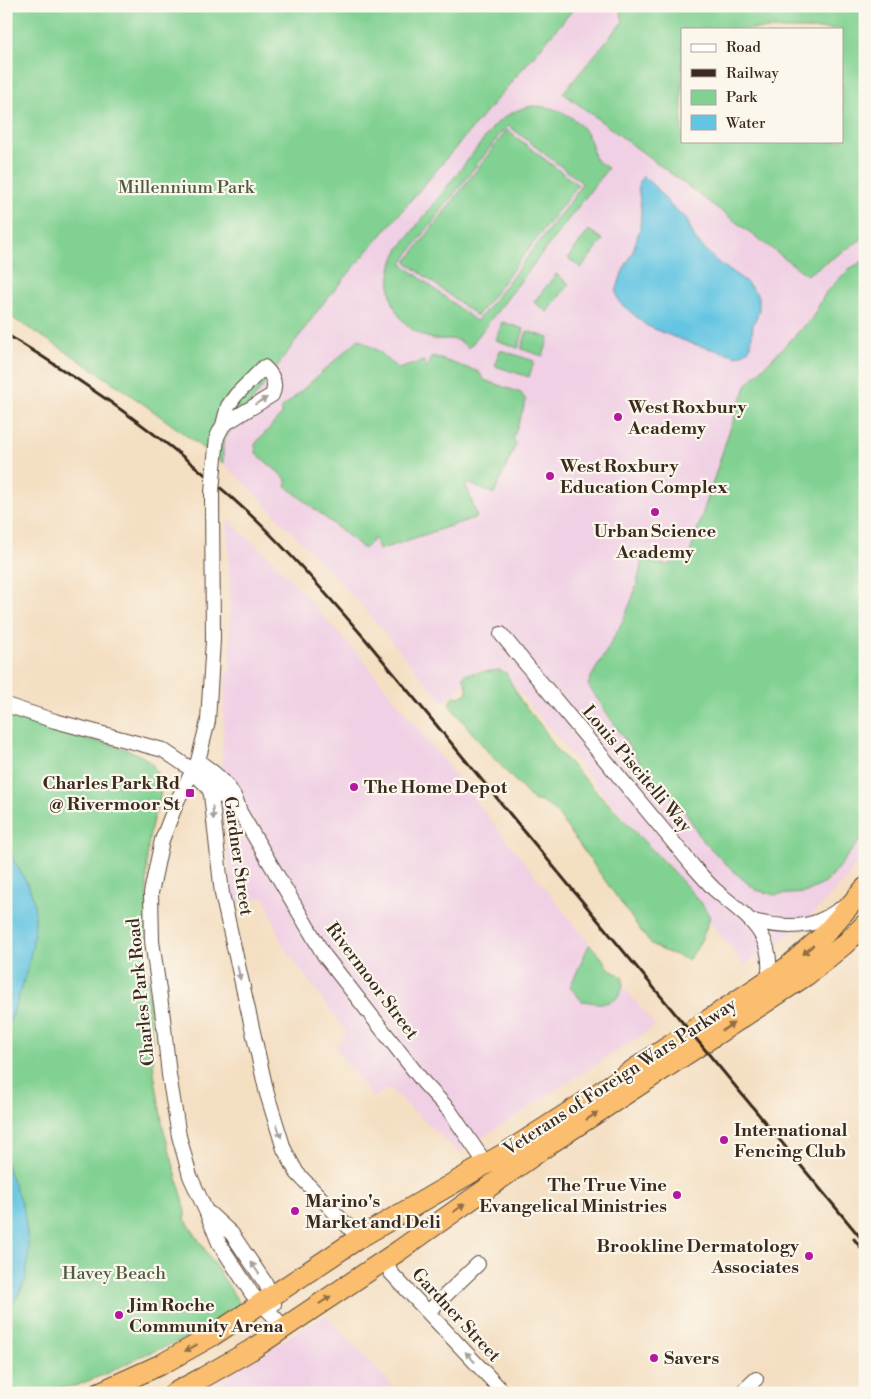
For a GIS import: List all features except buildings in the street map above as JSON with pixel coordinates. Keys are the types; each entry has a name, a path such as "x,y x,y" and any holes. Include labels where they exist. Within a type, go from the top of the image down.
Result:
{"highway":[{"name":"Veterans of Foreign Wars Parkway","path":"98,1393 154,1368 194,1346 360,1238 542,1130 768,981 816,943 860,894"},
{"name":"Veterans of Foreign Wars Parkway","path":"174,1393 234,1360 284,1327 386,1259 551,1143 807,975 865,924"}],"street":[{"path":"195,766 208,721 213,640 212,493 217,437 223,425"},
{"name":"Louis Piscitelli Way","path":"501,634 693,866 712,887 753,921 768,951 771,964 768,981"},
{"name":"Rivermoor Street","path":"6,705 54,721 163,750 195,766 240,812 324,955 424,1082 449,1110 486,1164"},
{"name":"Charles Park Road","path":"195,766 166,827 151,893 152,942 163,1013 169,1075 179,1136 190,1176 219,1244 252,1294 267,1300 284,1327"},
{"name":"Gardner Street","path":"195,766 211,794 224,903 265,1086 284,1149 297,1173 360,1238"},
{"name":"Louis Piscitelli Way","path":"753,921 773,926 802,926 820,921 860,894"},
{"name":"Gardner Street","path":"386,1259 391,1273 504,1393"},
{"path":"428,1312 478,1264"},
{"path":"741,1393 756,1379"}],"shaded area":[{"name":"West Roxbury Education Complex","path":"576,6 635,6 563,92 806,275 865,237 865,853 842,883 820,907 781,941 745,965 515,687 479,683 461,686 444,704 363,607 250,488 223,464 223,441 321,306"},
{"path":"227,519 272,559 368,666 655,1026 459,1153 389,1088 373,1098 336,1049 346,1032 282,944 265,897 232,902 221,789 225,674 230,672 230,594"},
{"path":"325,1315 399,1393 198,1393"}],"green space":[{"name":"Millennium Park","path":"6,6 576,6 321,306 223,441 223,464 117,386 6,314"},
{"path":"619,6 865,6 865,237 807,275 563,93 623,21"},
{"path":"532,106 550,108 573,119 580,125 590,140 595,159 608,168 469,348 457,340 434,339 417,332 406,324 398,314 390,290 390,276 398,250 494,126 516,111","holes":["509,126 582,183 576,194 476,321 402,264 501,133"]},
{"path":"507,130 578,185 477,316 406,262"},
{"path":"589,230 603,240 581,268 568,258"},
{"path":"865,260 865,834 826,883 804,893 775,895 756,890 733,871 702,840 682,806 645,770 588,685 623,620 635,590 642,558 663,565 677,561 690,553 728,435 747,384 812,318 826,292 849,269"},
{"path":"556,274 569,284 547,312 534,302"},
{"path":"502,322 524,329 518,348 496,340"},
{"path":"527,331 549,338 543,356 521,349"},
{"path":"359,339 380,352 398,369 424,361 427,369 432,356 479,372 484,380 521,393 526,401 513,439 516,444 494,494 465,482 477,517 379,550 375,538 364,549 286,486 286,479 256,453 255,444 282,414 281,409"},
{"path":"500,350 534,361 529,377 495,366"},
{"path":"499,670 506,673 521,701 543,728 557,750 702,904 710,917 704,934 688,960 664,951 649,942 556,812 544,803 533,800 489,753 450,706 450,701 454,696 460,697 467,693 467,686 463,677 465,674"},
{"name":"Havey Beach","path":"6,713 135,753 150,762 157,773 160,783 159,803 153,819 147,852 146,947 154,1073 163,1127 185,1207 185,1219 244,1310 188,1338 141,1356 108,1373 75,1386 55,1388 45,1393 6,1393 6,1317 24,1284 21,1205 6,1165"},
{"path":"589,945 611,970 623,978 619,995 611,1002 582,1001 570,987"}],"water":[{"path":"643,176 671,206 686,218 695,239 716,261 745,281 759,296 759,311 753,325 751,346 746,352 738,356 693,344 669,335 647,326 619,302 616,292 622,273 633,251 640,228 641,210 638,185"},
{"path":"6,848 29,887 35,914 32,949 28,967 6,1032"},
{"path":"6,1163 24,1211 29,1249 25,1281 6,1317"}],"railway":[{"path":"6,334 136,420 197,468 256,520 285,549 366,640 865,1243"},
{"path":"854,1239 865,1253"}],"place":[{"name":"West Roxbury Academy","path":"618,417"},
{"name":"West Roxbury Education Complex","path":"550,476"},
{"name":"Urban Science Academy","path":"655,512"},
{"name":"The Home Depot","path":"354,787"},
{"name":"Charles Park Rd @ Rivermoor St","path":"190,793"},
{"name":"International Fencing Club","path":"724,1140"},
{"name":"The True Vine Evangelical Ministries","path":"677,1195"},
{"name":"Marino's Market and Deli","path":"295,1211"},
{"name":"Brookline Dermatology Associates","path":"809,1256"},
{"name":"Jim Roche Community Arena","path":"119,1315"},
{"name":"Savers","path":"654,1358"}]}
